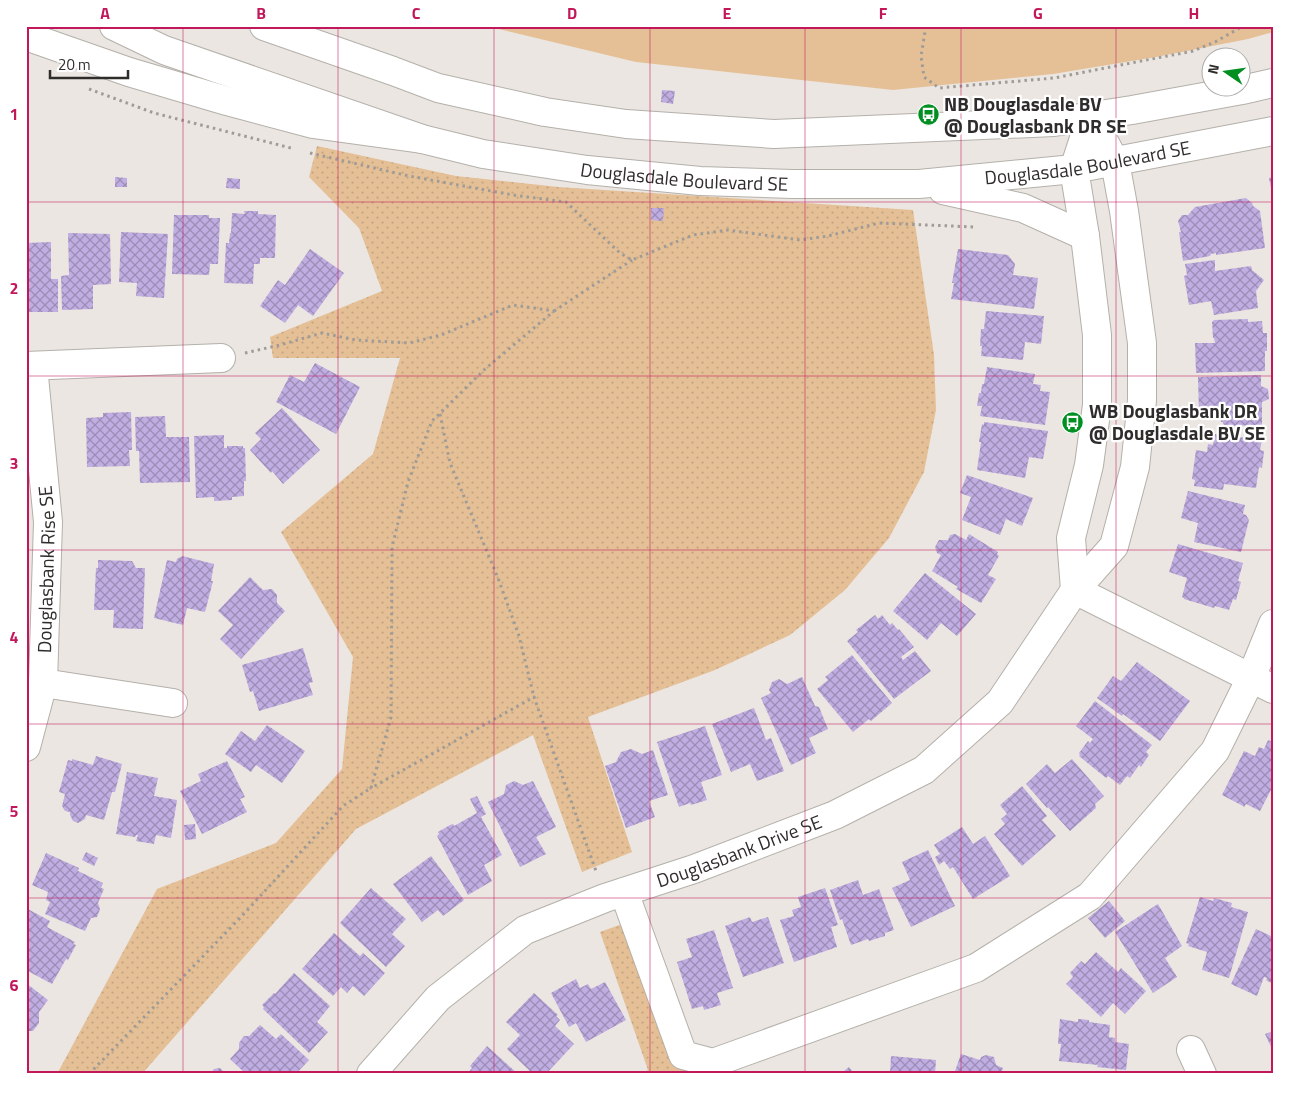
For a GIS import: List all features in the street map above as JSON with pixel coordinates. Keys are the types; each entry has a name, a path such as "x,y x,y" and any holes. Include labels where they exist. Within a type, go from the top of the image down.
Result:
{"main road":[{"name":"Douglasdale Boulevard SE","path":"114,26 164,50 422,139 484,154 578,169 700,181 792,184 919,184 1074,169 1273,131"},
{"path":"264,26 393,70 438,88 545,112 626,124 774,134 1035,123 1091,117 1273,83"},
{"path":"26,36 129,72 313,124 422,139"},
{"path":"1091,117 1074,169 1085,236 1097,335 1097,405 1089,465 1071,538 1075,590 1262,684"},
{"name":"Douglasbank Drive SE","path":"371,1074 438,998 525,930 624,892 694,869 835,815 924,770 1000,702 1075,590 1114,546 1135,467 1142,400 1142,342 1124,211 1115,162 1091,117"},
{"path":"919,184 1023,208 1085,236"},
{"path":"30,366 221,358"},
{"name":"Douglasbank Rise SE","path":"26,747 43,683 48,522 30,366"},
{"path":"624,892 683,1055 713,1063 976,968 1090,896 1215,751 1262,684 1273,624"},
{"path":"43,683 173,703"}],"path":[{"path":"926,26 921,56 924,77 939,88 1054,78 1193,51 1215,42 1243,26"},
{"path":"371,788 391,717 392,548 408,482 432,421 485,369 554,311 632,260"},
{"path":"221,358 280,345 322,333 356,340 409,343 441,335 513,305 554,311"},
{"path":"440,414 450,463 519,636 534,697 598,876"},
{"path":"89,1074 241,917 343,806 371,788 534,697"}],"shaded area":[{"path":"486,26 1273,26 1273,32 1248,39 1156,57 1053,74 893,90 636,62"},
{"path":"317,146 456,176 558,187 913,210 934,355 936,410 924,472 889,538 845,590 790,635 715,670 588,717 632,852 582,872 533,735 356,829 142,1074 57,1074 157,889 276,843 342,769 353,657 281,532 373,454 400,358 273,358 270,337 382,291 359,228 309,177"},
{"path":"622,924 675,1063 714,1074 639,1074 648,1070 600,932"}],"building":[{"path":"662,90 675,91 673,104 661,102"},
{"path":"115,177 127,178 127,187 115,187"},
{"path":"1273,177 1273,193 1272,193 1269,178"},
{"path":"227,178 240,179 240,189 226,188"},
{"path":"1246,198 1260,211 1265,248 1216,255 1216,253 1210,256 1183,261 1179,232 1181,232 1178,221 1182,215 1188,215 1195,207"},
{"path":"651,208 664,208 663,221 651,220"},
{"path":"244,211 258,211 258,214 276,215 275,258 260,258 260,264 254,264 253,284 224,283 226,243 229,243 231,233 232,213 245,214"},
{"path":"174,215 209,215 209,218 220,218 218,264 210,264 209,275 172,274"},
{"path":"121,232 168,234 164,298 136,296 137,283 119,282"},
{"path":"68,233 110,234 111,284 93,285 93,309 62,310 61,276 69,275"},
{"path":"51,242 51,279 58,279 58,312 29,312 29,293 26,293 26,243"},
{"path":"310,249 344,273 313,316 298,305 285,323 260,306 278,280 285,285"},
{"path":"958,249 1008,255 1015,264 1013,275 1038,278 1034,309 951,299"},
{"path":"1215,260 1215,271 1251,266 1252,270 1264,280 1256,291 1258,308 1214,315 1211,301 1189,305 1184,276 1187,275 1185,264"},
{"path":"986,311 1044,316 1041,344 1025,342 1023,360 981,356 981,329 984,329"},
{"path":"1248,319 1248,322 1262,321 1263,333 1267,333 1265,371 1196,373 1195,343 1215,343 1212,322 1214,320"},
{"path":"315,363 360,387 336,434 276,402 290,375 304,382"},
{"path":"987,367 1035,374 1033,384 1041,385 1040,391 1050,392 1045,425 980,416 982,406 977,406"},
{"path":"1261,375 1261,386 1268,389 1269,399 1262,402 1262,425 1224,426 1223,422 1221,422 1221,412 1199,413 1198,377"},
{"path":"282,408 320,450 283,484 250,450 261,439 255,433"},
{"path":"131,412 132,450 129,450 130,466 87,467 86,418 103,417 103,413"},
{"path":"165,416 166,437 189,437 190,482 140,483 139,451 136,451 135,417"},
{"path":"984,422 1048,431 1043,459 1029,457 1025,478 977,470 981,442 979,442"},
{"path":"1215,434 1262,440 1260,450 1264,451 1262,468 1259,467 1256,488 1224,484 1223,490 1194,486 1195,480 1192,479 1196,450 1207,452 1208,444 1213,445"},
{"path":"224,435 224,448 227,448 227,446 243,446 245,448 246,481 244,481 244,496 232,497 232,500 214,501 214,497 196,498 194,436"},
{"path":"967,475 1033,498 1022,526 1006,519 1000,535 962,520 971,497 960,493"},
{"path":"1188,491 1245,505 1243,514 1249,520 1241,552 1194,542 1198,523 1181,518"},
{"path":"955,534 966,540 969,534 998,552 999,556 988,575 996,579 981,603 956,589 958,587 932,571 941,555 937,553 935,547 939,540 948,540 950,535"},
{"path":"1178,544 1243,563 1238,581 1241,582 1236,600 1233,599 1229,610 1215,606 1214,608 1182,597 1187,578 1169,572"},
{"path":"182,556 214,564 211,581 213,581 205,612 187,608 183,625 154,618 167,560 176,562"},
{"path":"98,560 132,561 136,568 145,568 143,629 113,628 114,610 94,610"},
{"path":"925,573 976,614 957,636 941,623 927,640 893,611"},
{"path":"250,577 263,590 272,589 277,595 277,603 285,611 241,659 220,639 233,625 218,611"},
{"path":"875,615 878,619 882,615 890,625 892,623 914,647 901,657 903,660 915,651 931,671 894,699 847,641 858,632 856,630"},
{"path":"303,648 313,682 309,683 313,695 259,711 253,691 250,692 242,665"},
{"path":"852,655 892,703 871,721 869,719 853,732 817,689 828,680 825,677"},
{"path":"1137,662 1190,701 1160,741 1097,698 1113,676 1121,681"},
{"path":"802,677 815,706 819,707 828,729 809,738 816,753 791,765 761,698 771,693 769,690 772,682 779,679 787,684"},
{"path":"1095,701 1152,745 1146,752 1149,755 1141,767 1139,765 1130,778 1127,776 1120,785 1108,776 1106,778 1079,756 1079,753 1088,741 1090,743 1093,739 1076,726"},
{"path":"754,708 766,740 771,738 784,771 757,781 750,764 731,772 712,724"},
{"path":"267,725 305,751 282,783 256,765 251,772 225,754 241,731 255,741"},
{"path":"705,726 722,775 701,782 707,800 679,807 657,742"},
{"path":"1268,740 1273,742 1273,786 1260,811 1246,804 1244,807 1222,795 1244,751 1255,756 1259,747 1264,749"},
{"path":"631,749 642,754 653,750 668,795 649,801 655,817 626,828 605,766 616,762 621,752"},
{"path":"96,756 122,764 115,792 112,792 104,820 86,815 85,819 78,823 73,821 70,812 65,811 62,806 65,794 59,792 68,760 72,761 72,759 93,765"},
{"path":"1072,759 1104,796 1095,804 1096,808 1070,831 1026,784 1047,764 1055,773"},
{"path":"227,761 245,797 240,799 247,812 202,834 180,791 201,781 198,774"},
{"path":"127,772 158,778 154,796 177,800 171,838 156,835 154,844 136,841 138,835 135,837 116,834"},
{"path":"514,781 523,785 533,781 556,827 536,837 546,854 520,867 488,802 504,794 506,785"},
{"path":"1022,786 1047,816 1042,820 1056,836 1022,866 994,834 1005,824 1001,819 1007,814 1000,805"},
{"path":"477,796 486,814 481,817 502,855 484,865 492,881 468,895 437,836 438,832 450,825 453,824 454,826 477,813 470,799"},
{"path":"195,824 196,839 185,840 184,825"},
{"path":"962,827 973,844 985,836 1010,876 973,899 953,867 950,869 944,861 939,865 935,857 940,854 934,845"},
{"path":"928,850 955,906 911,927 892,888 910,880 902,862"},
{"path":"86,852 98,858 94,866 82,860"},
{"path":"46,853 79,868 78,871 103,883 101,888 104,889 98,903 100,909 97,917 91,918 85,931 45,914 50,902 46,900 48,892 32,885"},
{"path":"431,856 464,900 443,916 438,910 422,922 393,884"},
{"path":"858,880 863,895 879,889 894,930 885,933 885,936 851,945 830,890"},
{"path":"371,888 406,919 392,934 405,946 386,967 340,923"},
{"path":"825,888 838,925 831,927 837,947 794,962 780,920 794,916 792,910 801,907 798,897"},
{"path":"1200,897 1213,901 1214,898 1232,903 1231,907 1248,912 1229,978 1202,970 1207,952 1188,946 1189,944 1186,943"},
{"path":"1109,901 1125,921 1105,938 1088,918"},
{"path":"1158,904 1182,946 1165,958 1177,977 1153,993 1115,932"},
{"path":"26,908 50,921 47,927 75,942 73,944 76,945 68,960 66,959 52,984 26,970"},
{"path":"750,917 752,922 768,917 784,963 743,977 725,926"},
{"path":"1256,929 1273,937 1273,984 1264,977 1257,996 1231,984"},
{"path":"714,930 733,988 717,993 721,1005 704,1010 703,1006 692,1009 677,962 692,957 686,939"},
{"path":"334,933 360,956 363,953 385,973 364,996 353,986 347,993 341,987 333,996 302,969"},
{"path":"1096,952 1118,972 1121,968 1146,991 1125,1014 1113,1003 1101,1017 1066,984 1073,977 1070,973 1081,961 1085,964"},
{"path":"294,973 330,1006 317,1022 328,1032 309,1053 263,1009 262,1005"},
{"path":"576,979 580,988 588,984 591,989 605,982 626,1020 586,1042 576,1023 569,1027 551,993"},
{"path":"26,983 48,1000 39,1012 39,1023 33,1031 26,1031"},
{"path":"534,993 558,1015 556,1016 560,1020 555,1026 574,1044 546,1074 533,1074 507,1049 520,1035 506,1022"},
{"path":"1060,1019 1078,1022 1078,1019 1089,1020 1089,1022 1110,1025 1109,1037 1115,1038 1115,1042 1129,1044 1126,1070 1059,1061 1061,1044 1058,1044"},
{"path":"260,1025 276,1039 281,1034 309,1060 296,1074 246,1074 230,1059 239,1049 239,1043 244,1036 249,1036"},
{"path":"1273,1031 1273,1051 1265,1034"},
{"path":"487,1046 518,1074 467,1074 472,1068 470,1066"},
{"path":"961,1054 980,1060 981,1057 986,1055 994,1057 996,1065 1003,1068 1001,1074 954,1074"},
{"path":"891,1056 936,1060 935,1074 890,1074"},
{"path":"849,1067 854,1074 834,1074 837,1071 844,1071"},
{"path":"220,1068 226,1074 200,1074 202,1071 211,1073 214,1069"}],"place":[{"name":"NB Douglasdale BV @ Douglasbank DR SE","path":"928,115"},
{"name":"WB Douglasbank DR @ Douglasdale BV SE","path":"1073,422"}]}
